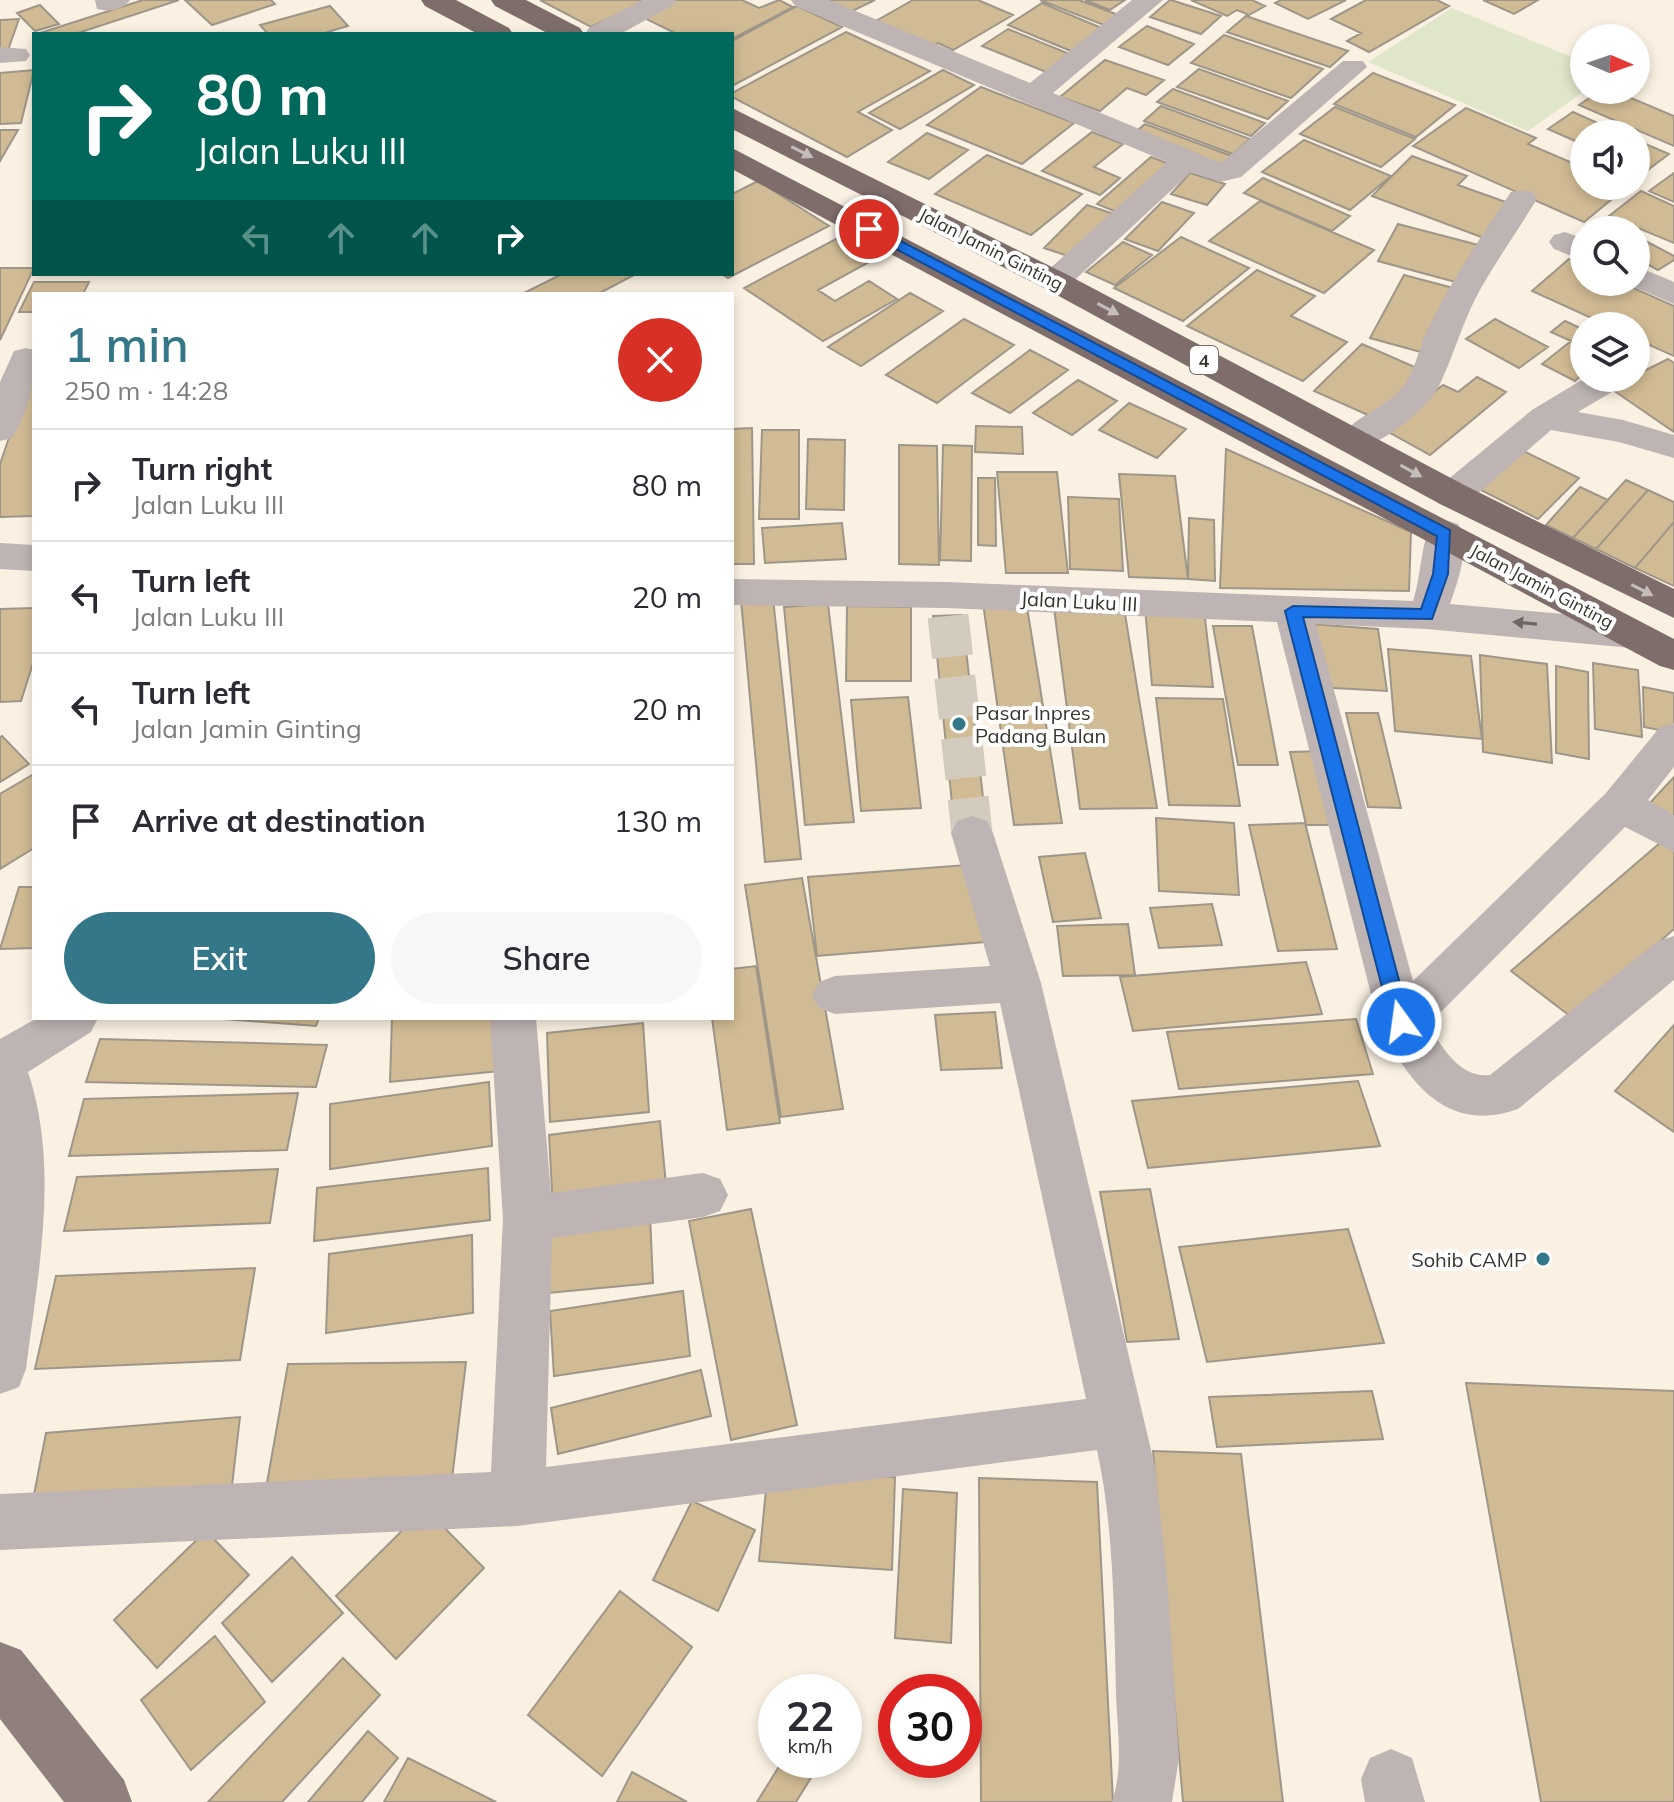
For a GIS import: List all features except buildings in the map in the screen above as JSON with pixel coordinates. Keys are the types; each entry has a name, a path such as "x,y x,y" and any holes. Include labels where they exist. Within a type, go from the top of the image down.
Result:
{"highway":[{"path":"435,0 495,32"},
{"path":"505,0 566,32"},
{"name":"Jalan Jamin Ginting","path":"734,118 1055,281 1453,495 1674,605"},
{"name":"Jalan Jamin Ginting","path":"734,158 1674,656"}],"main road":[{"path":"0,1671 102,1802"}],"street":[{"path":"603,32 662,0"},
{"path":"805,0 1220,173 1230,171 1353,67"},
{"path":"845,19 884,0"},
{"path":"1034,94 1149,0"},
{"path":"1055,281 1185,161"},
{"path":"1355,440 1397,411 1423,385 1437,343 1464,289 1522,199"},
{"path":"1650,283 1674,294"},
{"path":"0,430 26,358"},
{"path":"1453,495 1544,418 1587,392"},
{"path":"1544,418 1623,431 1674,447"},
{"path":"1427,615 1441,574 1445,533"},
{"path":"0,556 32,558"},
{"name":"Jalan Luku III","path":"734,592 947,605 1427,615 1631,634"},
{"path":"1293,611 1401,1022 1436,1076 1480,1098 1501,1094 1674,954"},
{"path":"1401,1022 1621,804 1674,738"},
{"path":"1621,804 1674,835"},
{"path":"972,833 1018,983 1117,1421 1135,1519 1149,1770 1142,1802"},
{"path":"835,995 1018,983"},
{"path":"0,1369 16,1230 20,1129 1,1061 72,1020"},
{"path":"513,1020 528,1219 517,1498"},
{"path":"528,1219 703,1195"},
{"path":"0,1522 517,1498 1117,1421"}],"green space":[{"path":"1452,8 1570,56 1570,101 1528,131 1368,62"}],"tunnel":[{"path":"948,616 972,833"}],"place":[{"name":"Pasar Inpres Padang Bulan","path":"959,724"},
{"name":"Sohib CAMP","path":"1543,1259"}],"route":[{"path":"869,229 1445,533 1441,574 1427,615 1293,611 1401,1022"}]}
